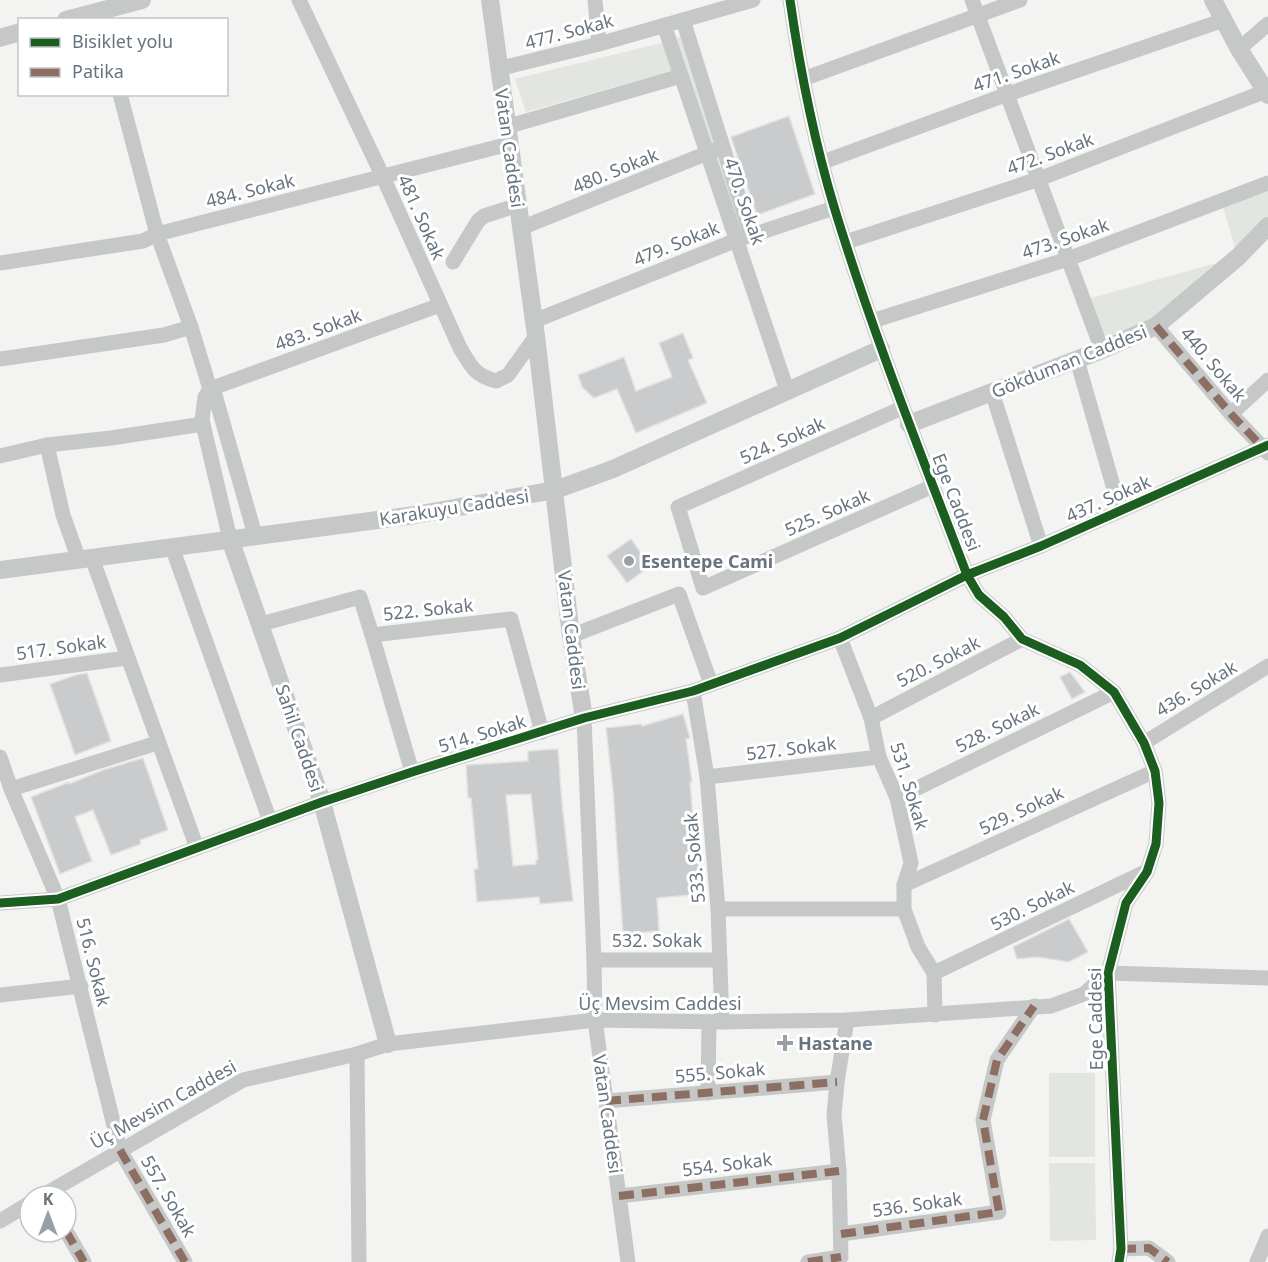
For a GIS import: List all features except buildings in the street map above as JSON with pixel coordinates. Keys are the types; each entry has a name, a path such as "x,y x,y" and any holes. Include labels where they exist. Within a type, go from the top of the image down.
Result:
{"street":[{"path":"72,18 142,0"},
{"name":"481. Sokak","path":"300,0 460,348 470,365 482,377 496,381 508,375 535,328"},
{"name":"Vatan Caddesi","path":"490,0 535,328 571,636 584,718 595,1020 628,1262"},
{"path":"595,0 599,44"},
{"name":"477. Sokak","path":"498,69 599,44 753,0"},
{"name":"Ege Caddesi","path":"790,0 803,78 834,208 881,349 967,575 979,595 1004,617 1022,639 1080,665 1114,692 1144,742 1155,771 1159,803 1156,843 1147,872 1125,903 1108,973 1120,1256"},
{"path":"972,0 1102,350"},
{"path":"803,78 1020,0"},
{"path":"1213,0 1239,49 1267,93"},
{"name":"470. Sokak","path":"683,20 723,146 744,238 787,390"},
{"name":"471. Sokak","path":"823,162 1008,94 1224,21"},
{"path":"1239,49 1268,24"},
{"name":"470. Sokak","path":"664,26 708,154 744,238"},
{"path":"0,38 18,33"},
{"name":"484. Sokak","path":"0,263 143,241 157,234 383,177 681,76"},
{"name":"472. Sokak","path":"846,242 1039,179 1267,93"},
{"path":"121,96 157,234 191,327 210,390 215,395 255,536"},
{"name":"480. Sokak","path":"521,228 723,146"},
{"name":"473. Sokak","path":"872,321 1068,259 1268,183"},
{"path":"453,262 478,221 484,216 518,205"},
{"name":"479. Sokak","path":"535,328 744,238 834,208"},
{"name":"Gökduman Caddesi","path":"906,416 993,392 1102,350 1156,326 1238,257 1268,226"},
{"name":"483. Sokak","path":"210,390 440,305"},
{"name":"440. Sokak","path":"1156,326 1231,414 1266,449"},
{"path":"0,359 164,335 191,327"},
{"name":"Karakuyu Caddesi","path":"0,570 416,515 555,490 613,469 881,349"},
{"path":"1077,360 1120,510"},
{"path":"1231,414 1268,380"},
{"path":"210,390 205,397 203,424 230,539"},
{"path":"993,392 1041,546"},
{"name":"524. Sokak","path":"703,588 678,507 906,416"},
{"path":"0,456 47,445 203,424"},
{"path":"47,445 63,515 85,559 127,658 197,848"},
{"name":"437. Sokak","path":"967,575 1041,546 1266,449"},
{"name":"525. Sokak","path":"703,588 933,486"},
{"name":"Sahil Caddesi","path":"230,539 322,802 388,1044"},
{"path":"172,547 270,821"},
{"name":"514. Sokak","path":"0,903 58,899 322,802 412,772 584,718 693,691 840,638 967,575"},
{"path":"571,636 678,594 711,684"},
{"name":"522. Sokak","path":"261,624 360,597 372,635 511,619 542,732"},
{"path":"372,635 412,772"},
{"name":"531. Sokak","path":"840,638 871,718 879,757 897,798 911,862 904,885 904,909 918,947 934,973"},
{"name":"520. Sokak","path":"871,718 1022,639"},
{"name":"517. Sokak","path":"0,675 127,658"},
{"name":"436. Sokak","path":"1144,742 1268,666"},
{"name":"533. Sokak","path":"693,691 707,777 720,960 708,1093"},
{"name":"528. Sokak","path":"897,798 1114,692"},
{"path":"11,789 158,742"},
{"name":"516. Sokak","path":"0,757 11,789 58,899 120,1149"},
{"name":"527. Sokak","path":"707,777 879,757"},
{"name":"529. Sokak","path":"904,885 1155,771"},
{"name":"530. Sokak","path":"934,973 1147,872"},
{"path":"718,909 904,909"},
{"name":"532. Sokak","path":"594,960 720,960"},
{"path":"934,973 935,1015"},
{"path":"1108,973 1268,978"},
{"name":"Üç Mevsim Caddesi","path":"62,1184 243,1080 357,1054 388,1044 595,1020 715,1022 848,1020 1050,1006 1084,994 1108,973"},
{"path":"0,995 81,986"},
{"name":"536. Sokak","path":"841,1234 999,1212 983,1120 998,1060 1034,1006"},
{"path":"808,1262 841,1257 839,1171 834,1115 837,1082 848,1020"},
{"path":"357,1054 359,1262"},
{"name":"555. Sokak","path":"606,1101 837,1082"},
{"name":"557. Sokak","path":"120,1149 185,1262"},
{"name":"554. Sokak","path":"619,1196 839,1171"},
{"path":"0,1221 18,1210"},
{"path":"1257,1262 1268,1236"},
{"path":"74,1244 84,1262"},
{"path":"1120,1256 1149,1248 1168,1262"}],"shaded area":[{"path":"688,34 751,236 737,240 678,69 526,112 515,79 669,41"},
{"path":"1268,183 1268,226 1238,257 1221,201"},
{"path":"1238,257 1159,328 1102,350 1084,300"},
{"path":"1049,1073 1095,1073 1095,1157 1049,1157"},
{"path":"1049,1163 1095,1163 1096,1240 1050,1241"}],"marked path":[{"path":"1156,326 1265,450"},
{"path":"841,1234 999,1212 983,1120 997,1060 1034,1006"},
{"path":"606,1101 837,1082"},
{"path":"120,1150 185,1262"},
{"path":"619,1196 839,1171"},
{"path":"74,1244 84,1262"},
{"path":"1121,1249 1149,1248 1168,1262"},
{"path":"808,1262 841,1257"}],"cycle path":[{"path":"790,0 808,105 835,210 881,348 967,575 979,595 1004,617 1022,639 1080,665 1114,692 1144,743 1155,771 1159,803 1156,844 1147,872 1126,903 1108,973 1121,1249 1119,1262"},
{"path":"0,903 58,899 322,802 584,718 693,691 840,638 967,575 1041,546 1268,445"}],"place":[{"name":"Esentepe Cami","path":"629,561"},
{"name":"Hastane","path":"785,1043"}]}
